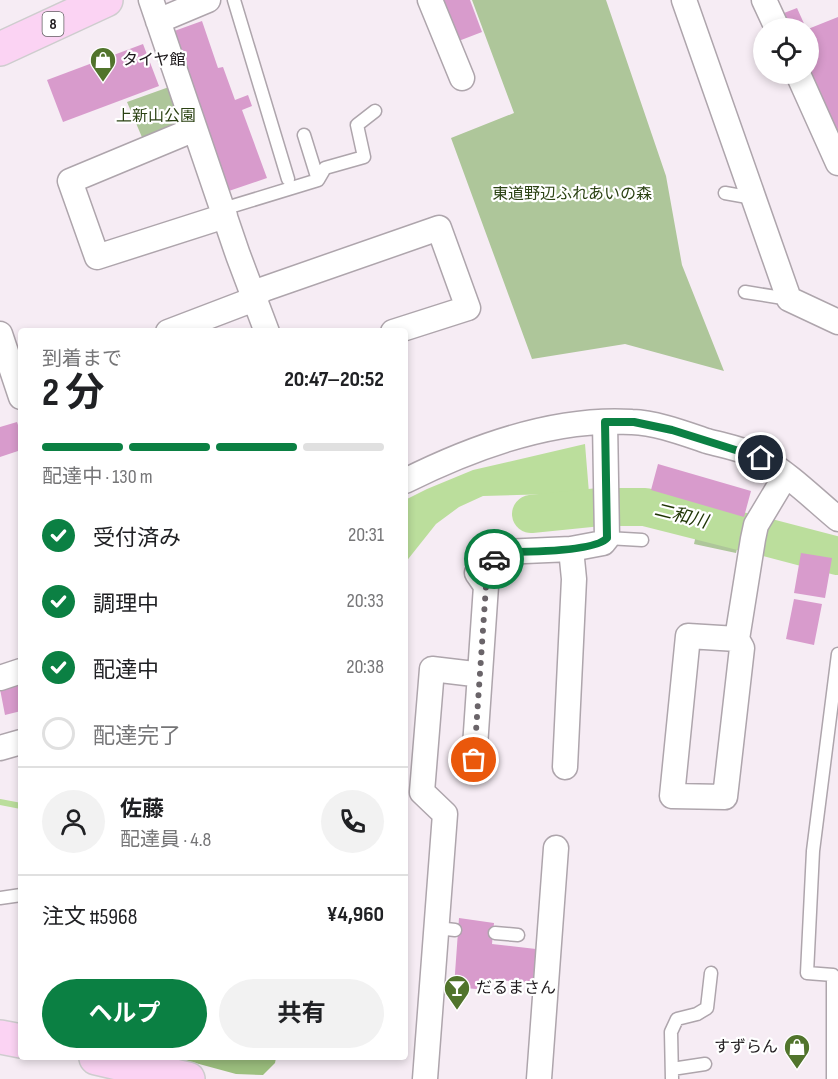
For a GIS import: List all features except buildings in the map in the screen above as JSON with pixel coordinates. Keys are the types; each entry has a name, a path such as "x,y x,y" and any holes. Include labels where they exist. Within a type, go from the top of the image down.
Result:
{"main road":[{"name":"8","path":"0,49 67,13 106,0"},
{"path":"0,1037 18,1040"},
{"path":"104,1060 168,1077"}],"street":[{"path":"208,0 155,10 266,328"},
{"path":"430,0 462,78"},
{"path":"684,0 789,299 838,322"},
{"path":"764,0 772,18"},
{"path":"802,84 838,163"},
{"path":"195,129 70,181 97,257 224,212"},
{"path":"178,328 244,303 264,289 439,228 468,308 406,328"},
{"path":"0,334 18,388"},
{"path":"474,760 486,586 472,578 501,552 572,549 603,543 607,538 605,422"},
{"path":"408,480 475,449 550,429 605,422 634,422 672,430 761,458 786,475 838,519"},
{"path":"737,639 688,636 672,796 725,797 742,648 737,639 754,532 786,475"},
{"path":"565,767 574,579 572,549"},
{"path":"426,1079 446,929 445,814 422,792 432,669 474,674"},
{"path":"0,678 18,673"},
{"path":"0,748 18,743"},
{"path":"539,1079 556,848"}],"lane":[{"path":"234,0 288,179"},
{"path":"224,212 318,180 325,168 364,157 357,125 375,111"},
{"path":"304,135 318,180"},
{"path":"725,193 753,198"},
{"path":"745,292 789,299"},
{"path":"607,538 642,540"},
{"path":"833,1079 833,975 807,974 813,851 838,654"},
{"path":"0,898 18,895"},
{"path":"495,933 518,935"},
{"path":"705,1064 672,1074 671,1032 676,1018 697,1014 707,1008 711,973"}],"green space":[{"name":"東道野辺ふれあいの森","path":"472,0 606,0 666,176 682,265 724,371 625,344 532,359 451,138 514,113"},
{"name":"上新山公園","path":"169,87 181,122 144,142 127,102"},
{"path":"698,526 740,537 736,553 694,544"}],"shaded area":[{"path":"585,444 589,493 483,496 459,507 436,524 408,559 408,498 473,470"},
{"path":"184,1060 276,1060 263,1075 236,1074"}],"waterway":[{"name":"二和川","path":"531,514 600,507"},
{"name":"二和川","path":"617,507 645,507 744,532"},
{"name":"二和川","path":"765,537 838,556"},
{"name":"二和川","path":"0,802 18,805"}],"way so far":[{"path":"474,760 486,586 477,573 494,559"}],"place":[{"name":"タイヤ館","path":"103,83"},
{"name":"だるまさん","path":"457,1011"},
{"name":"すずらん","path":"797,1070"}],"route":[{"path":"494,559 501,552 572,549 603,543 607,538 605,422 634,422 672,430 761,458"}]}
